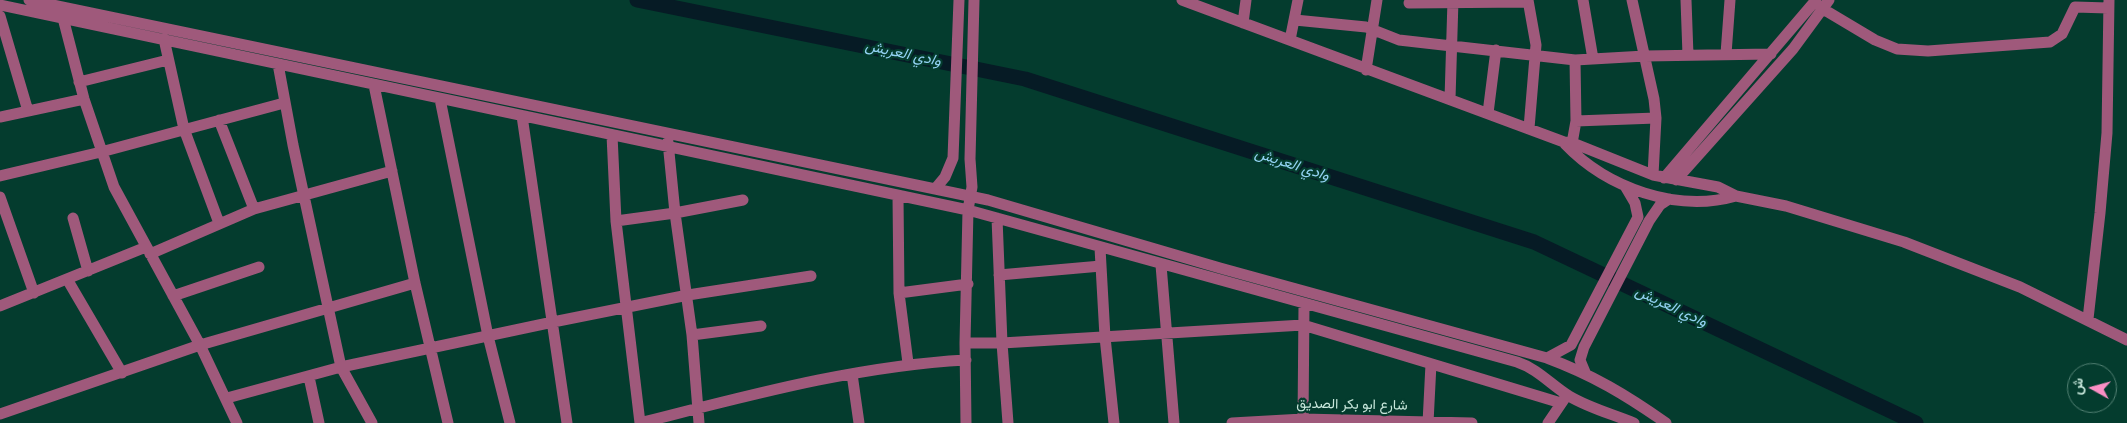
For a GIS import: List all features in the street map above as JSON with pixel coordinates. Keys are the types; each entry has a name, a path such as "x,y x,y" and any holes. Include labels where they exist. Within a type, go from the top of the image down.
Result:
{"street":[{"path":"28,0 971,197 1548,358 1585,372 1649,418 1666,423"},
{"path":"935,189 945,177 952,158 959,0"},
{"path":"966,423 965,343 968,284 968,210 971,197 970,159 974,0"},
{"path":"1243,23 1246,0"},
{"path":"1290,40 1298,0"},
{"path":"1366,70 1377,0"},
{"path":"1582,0 1592,59"},
{"path":"1632,0 1645,56 1656,118 1658,177"},
{"path":"1686,0 1688,55"},
{"path":"1726,54 1730,0"},
{"path":"1187,1 1366,70 1529,128 1569,145 1658,177 1718,188 1736,196 1786,206 1904,242 2020,287 2088,319 2127,340"},
{"path":"1409,4 1528,1 1535,35 1529,128"},
{"path":"1450,100 1454,2"},
{"path":"1822,3 1891,48 1928,51 2050,42 2062,34 2074,8 2108,4 2106,141 2088,319"},
{"path":"1658,177 1782,42 1822,3"},
{"path":"1676,180 1793,49 1822,3"},
{"path":"0,5 968,210 1530,367 1564,399"},
{"path":"0,16 28,111"},
{"path":"63,18 84,99 100,152 114,187 200,345 227,398 237,423"},
{"path":"1295,20 1373,29 1393,39 1575,60 1645,56 1771,54"},
{"path":"164,39 184,130 219,223"},
{"path":"1782,42 1793,49"},
{"path":"1488,113 1496,50"},
{"path":"79,82 168,60"},
{"path":"1569,145 1576,121 1575,60"},
{"path":"278,64 284,102 342,367 372,423"},
{"path":"374,85 415,283 448,423"},
{"path":"0,117 84,99"},
{"path":"440,99 488,336 510,423"},
{"path":"0,176 100,152 284,102"},
{"path":"522,116 567,423"},
{"path":"1576,121 1656,118"},
{"path":"219,120 254,210"},
{"path":"668,134 675,213 688,294 699,423"},
{"path":"612,135 616,221 640,423 852,374 908,363 966,360"},
{"path":"1569,145 1625,186 1669,199 1711,200 1736,196"},
{"path":"2,302 34,293 88,271 148,251 254,210 392,171"},
{"path":"1548,358 1570,345 1575,338 1638,217 1635,203 1625,186"},
{"path":"898,196 900,293 908,363"},
{"path":"0,197 34,293"},
{"path":"1585,372 1580,360 1586,343 1649,221 1660,204 1669,199"},
{"path":"616,221 675,213 744,200"},
{"path":"73,218 88,271"},
{"path":"997,218 1002,343 1008,423"},
{"path":"1100,248 1105,337 1114,423"},
{"path":"1161,265 1174,423"},
{"path":"999,275 1101,266"},
{"path":"173,296 259,267"},
{"path":"227,398 342,367 553,322 688,294 811,276"},
{"path":"67,279 122,374"},
{"path":"0,414 122,374 200,345 328,310 415,283"},
{"path":"900,293 968,284"},
{"path":"1303,421 1304,304"},
{"path":"965,343 1002,343 1304,325 1431,364 1585,405 1634,423"},
{"path":"692,335 761,326"},
{"path":"1428,422 1431,364"},
{"path":"852,374 859,423"},
{"path":"309,377 319,423"},
{"path":"1548,423 1564,399"},
{"name":"شارع ابو بكر الصديق","path":"1232,423 1303,421 1472,423"}],"waterway":[{"name":"وادي العريش","path":"637,0 1025,79 1534,242 1916,423"}]}
